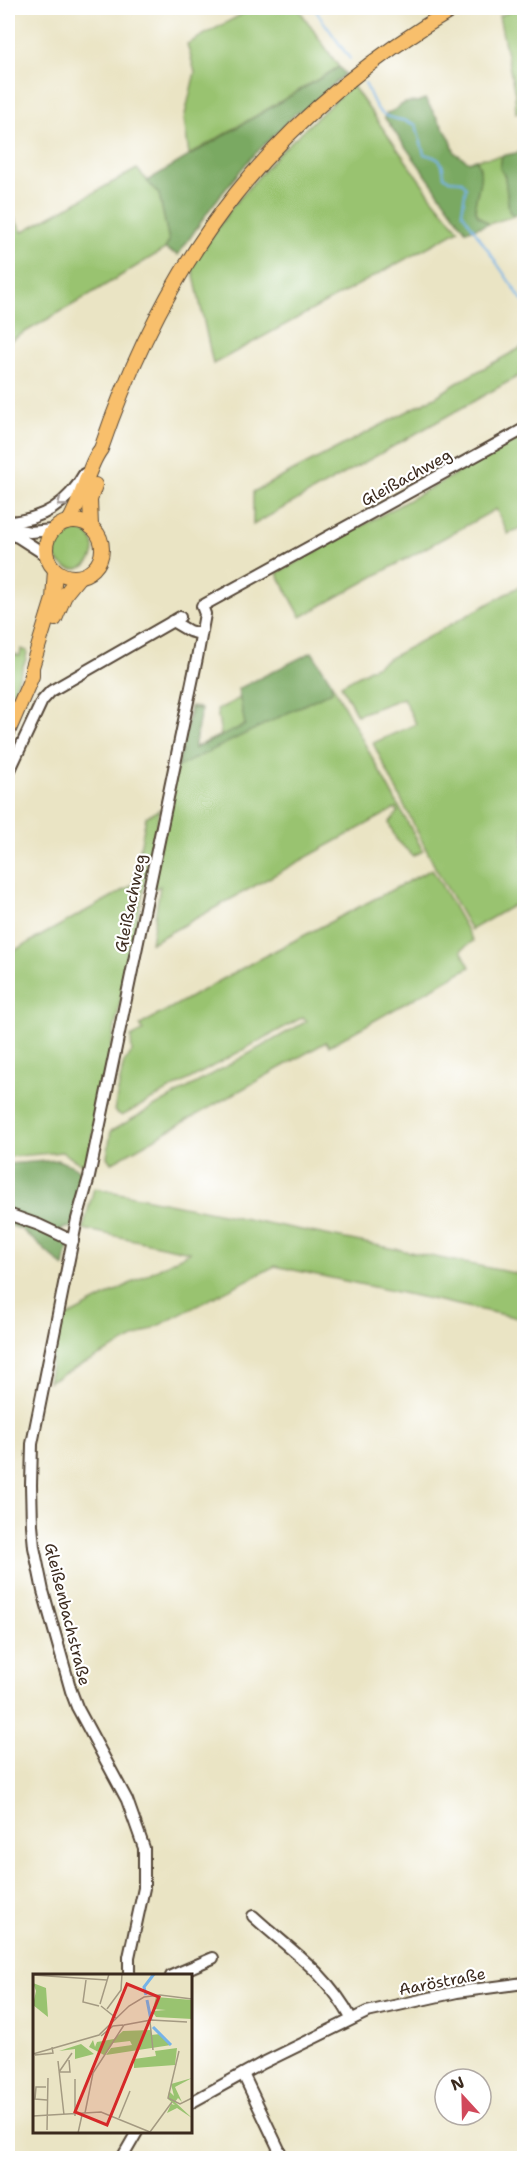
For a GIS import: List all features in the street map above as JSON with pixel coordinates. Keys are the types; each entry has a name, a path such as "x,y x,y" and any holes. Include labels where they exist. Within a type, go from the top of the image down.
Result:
{"main road":[{"path":"69,521 81,499 126,381 156,316 200,242 226,206 261,164 326,98 410,34 455,8"},
{"path":"91,527 90,500 102,458 98,453"},
{"path":"69,521 81,522 91,527 98,535 102,545 97,566 89,573 78,577 70,577 55,570 46,555 45,546 52,530 69,521"},
{"path":"32,676 32,668 53,599 55,570"},
{"path":"8,732 32,676 38,668 66,593 78,577"}],"street":[{"name":"Gleißachweg","path":"89,1177 205,614 202,606 525,429"},
{"path":"8,522 28,520 57,507 69,497 90,461 98,453"},
{"path":"8,528 30,532 52,530"},
{"path":"8,534 18,537 46,555"},
{"path":"8,774 42,701 51,691 176,619 189,632 200,634"},
{"name":"Gleißenbachstraße","path":"89,1177 73,1240 32,1444 33,1547 71,1691 77,1707 127,1800 144,1848 144,1888 129,1957 129,1974"},
{"path":"8,1214 73,1240"},
{"path":"253,1916 326,1980 341,1999 351,2018"},
{"path":"176,1974 213,1958"},
{"name":"Aaröstraße","path":"192,2102 351,2018 367,2012 457,1992 525,1983"},
{"path":"243,2074 283,2158"},
{"path":"122,2158 135,2133"}],"green space":[{"path":"253,8 298,8 339,67 189,155 184,119 195,72 187,44"},
{"path":"524,8 524,110 516,113 515,94 499,16"},
{"path":"339,67 345,74 305,109 295,114 249,160 212,206 178,255 165,249 169,241 159,194 147,181"},
{"path":"352,85 431,196 459,230 213,364 192,266 232,207 279,153"},
{"path":"425,99 450,138 455,153 469,162 476,159 480,182 475,203 476,209 479,216 489,224 466,231 384,117 405,103"},
{"path":"521,152 524,167 523,188 520,210 514,216 509,211 505,177 500,168 502,156"},
{"path":"502,156 500,168 505,177 509,211 514,216 489,224 479,216 476,209 480,175 476,159"},
{"path":"137,169 159,194 169,241 165,249 8,342 8,207 22,232"},
{"path":"524,346 524,373 253,525 253,492 435,397"},
{"path":"524,436 524,526 508,534 496,509 301,617 277,573"},
{"path":"74,529 88,535 94,549 88,563 74,569 60,563 54,549 60,535"},
{"path":"524,584 524,899 471,930 436,869 373,743 416,724 403,698 357,715 341,685"},
{"path":"21,649 27,651 26,659 8,705 8,652 20,656"},
{"path":"312,652 331,682 332,691 178,767 191,708 201,709 194,749 245,725 238,689"},
{"path":"331,682 423,851 413,856 396,839 389,823 398,812 396,808 151,943 160,886 150,891 190,706 199,708 193,748 221,735 217,710 240,698 246,722"},
{"path":"160,809 87,1163 81,1164 62,1152 8,1157 8,954 133,885 146,817"},
{"path":"432,869 473,941 461,950 470,967 329,1046 326,1042 111,1163 107,1157 111,1131 307,1021 303,1017 122,1116 114,1111 124,1062 132,1052 131,1037 143,1031 140,1025 257,960"},
{"path":"58,1160 76,1168 82,1180 81,1196 72,1227 60,1229 69,1243 64,1267 21,1229 8,1225 8,1164"},
{"path":"94,1188 524,1275 524,1319 275,1266 48,1382 59,1321 190,1252 83,1229"}],"waterway":[{"path":"314,8 350,59"},
{"path":"365,83 378,110 388,117 416,125 424,154 439,161 443,166 444,176 449,180 462,181 466,187 462,212 524,303"}]}
